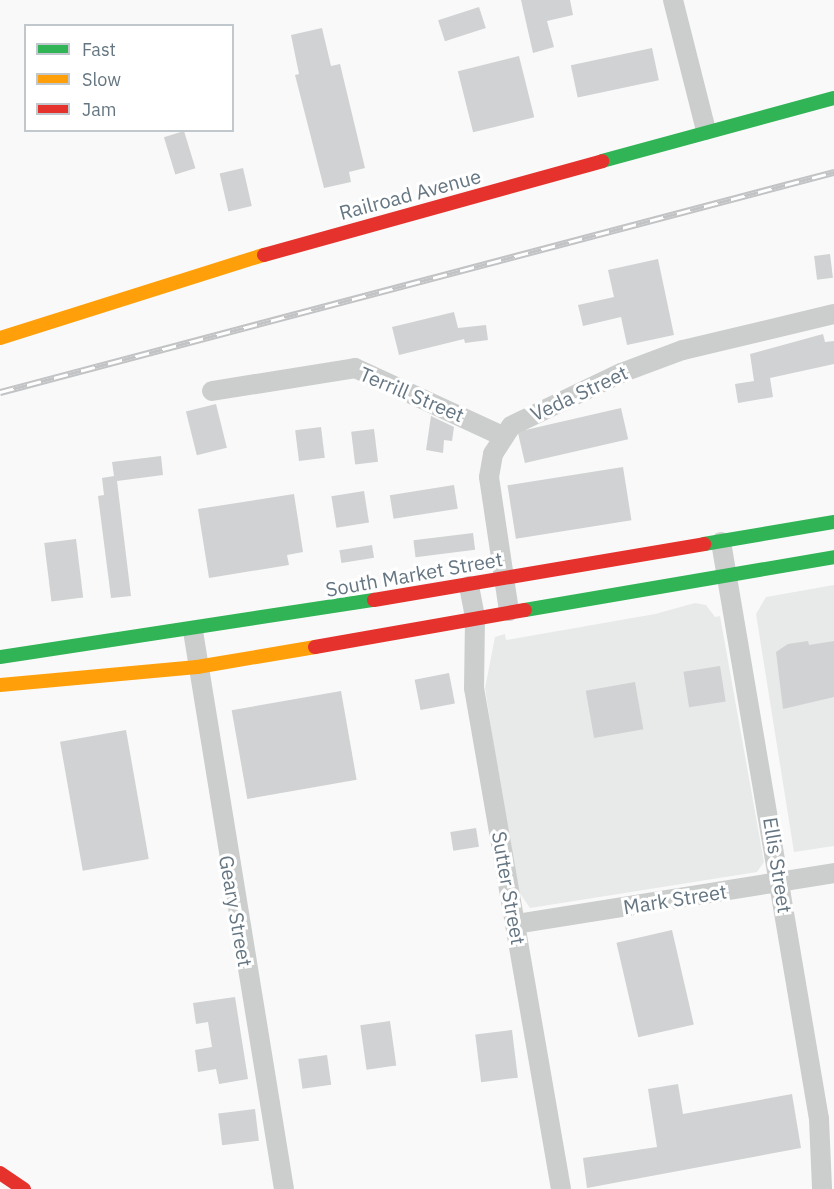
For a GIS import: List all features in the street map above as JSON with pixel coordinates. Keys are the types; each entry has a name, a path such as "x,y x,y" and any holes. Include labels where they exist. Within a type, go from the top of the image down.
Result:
{"main road":[{"name":"Railroad Avenue","path":"0,338 302,243 706,130 834,98"},
{"name":"South Market Street","path":"0,657 193,631 469,586 834,522"},
{"path":"0,686 197,667 834,556"},
{"path":"0,1173 24,1189"}],"street":[{"path":"673,0 706,130"},
{"name":"Veda Street","path":"502,436 527,417 683,350 834,314"},
{"name":"Terrill Street","path":"212,391 355,369 502,436"},
{"path":"502,436 491,460 489,485 509,611"},
{"name":"Ellis Street","path":"721,542 819,1119 822,1189"},
{"name":"Sutter Street","path":"469,586 475,618 474,688 561,1189"},
{"name":"Geary Street","path":"193,631 197,667 284,1189"},
{"name":"Mark Street","path":"516,924 834,873"}],"shaded area":[{"path":"834,585 834,846 794,852 756,614 766,597"},
{"path":"695,603 706,605 715,617 720,616 764,862 757,872 530,908 519,892 509,846 485,688 495,637 505,634 506,640 655,614"}],"building":[{"path":"521,0 570,0 573,15 547,21 554,47 533,53"},
{"path":"479,7 486,28 445,41 438,20"},
{"path":"322,28 331,66 340,64 365,168 349,172 351,182 324,188 295,75 299,74 291,35"},
{"path":"652,48 659,80 578,98 571,65"},
{"path":"519,56 534,117 473,132 458,71"},
{"path":"184,132 195,168 175,174 164,137"},
{"path":"243,168 252,206 228,211 220,173"},
{"path":"830,254 833,278 817,280 814,256"},
{"path":"658,259 674,335 627,345 621,317 583,326 578,305 614,297 608,270"},
{"path":"454,312 458,328 486,325 488,340 465,343 464,339 399,355 392,327"},
{"path":"823,334 825,342 834,341 834,364 770,378 773,397 738,403 735,384 754,381 750,354"},
{"path":"216,404 227,448 197,455 186,411"},
{"path":"621,408 628,439 525,463 518,432"},
{"path":"431,416 454,427 452,441 444,440 443,453 426,450"},
{"path":"321,427 325,458 299,461 295,430"},
{"path":"374,429 378,462 355,465 351,432"},
{"path":"161,456 163,475 117,481 131,596 111,598 98,496 104,495 102,478 114,476 112,462"},
{"path":"623,467 631,520 516,539 507,485"},
{"path":"454,485 458,509 394,519 390,495"},
{"path":"364,491 369,523 336,528 331,496"},
{"path":"294,494 303,552 287,555 289,565 209,578 198,509"},
{"path":"473,533 475,550 416,557 413,540"},
{"path":"76,539 83,598 51,601 44,543"},
{"path":"372,545 374,558 341,563 339,550"},
{"path":"808,641 809,645 834,641 834,697 783,709 776,652 788,644"},
{"path":"720,666 726,702 689,707 683,672"},
{"path":"449,673 455,703 421,710 415,680"},
{"path":"635,682 643,729 594,738 586,691"},
{"path":"341,691 357,780 247,799 232,710"},
{"path":"126,730 149,859 83,871 60,742"},
{"path":"476,828 479,847 453,851 450,832"},
{"path":"672,930 694,1025 638,1037 616,943"},
{"path":"235,997 248,1079 219,1084 216,1069 198,1072 195,1050 212,1047 208,1022 196,1024 193,1003"},
{"path":"390,1021 396,1066 367,1070 360,1025"},
{"path":"512,1030 518,1078 481,1082 475,1035"},
{"path":"327,1055 331,1085 302,1089 298,1059"},
{"path":"678,1084 683,1114 792,1094 801,1148 587,1188 583,1158 657,1147 648,1089"},
{"path":"255,1109 259,1141 222,1145 218,1114"}],"railway":[{"path":"0,392 834,172"}],"traffic: fast":[{"path":"602,161 834,98"},
{"path":"704,544 834,522"},
{"path":"525,610 834,557"},
{"path":"0,657 374,600"}],"traffic: slow":[{"path":"0,338 264,255"},
{"path":"0,685 197,667 315,647"}],"traffic: jam":[{"path":"264,255 602,161"},
{"path":"374,600 704,544"},
{"path":"315,647 525,610"},
{"path":"0,1173 24,1189"}]}
